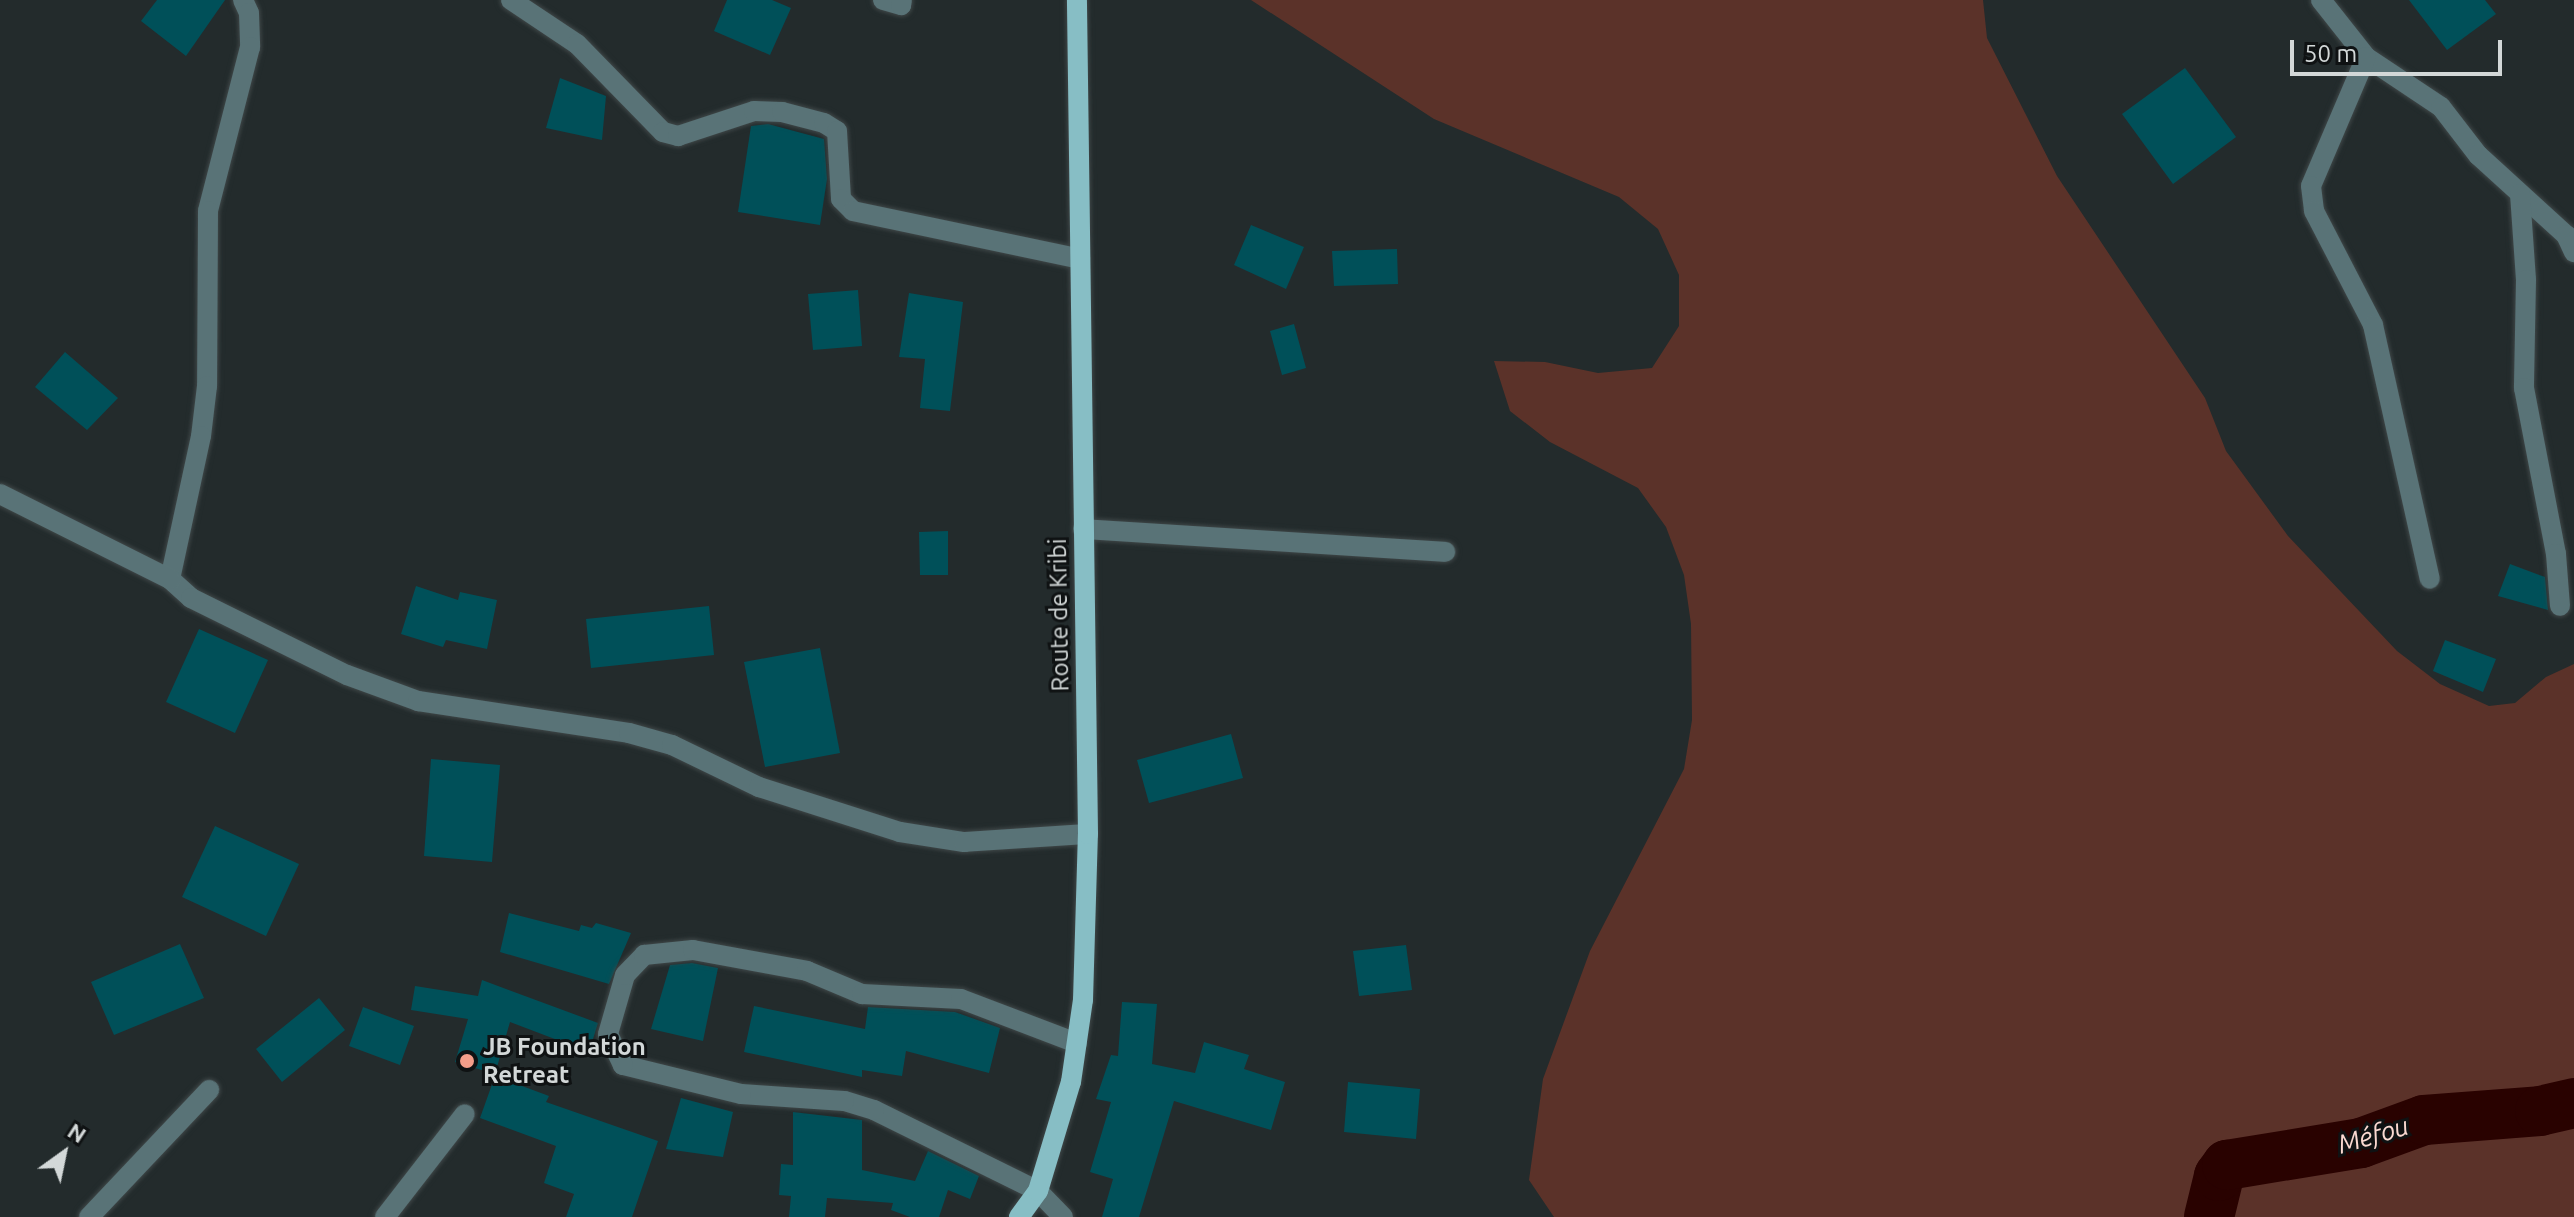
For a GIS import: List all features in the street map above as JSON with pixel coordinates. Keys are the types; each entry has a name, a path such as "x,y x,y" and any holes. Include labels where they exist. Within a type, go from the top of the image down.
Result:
{"main road":[{"name":"Route de Kribi","path":"1019,1217 1038,1191 1071,1082 1077,1043 1088,834 1077,0"}],"street":[{"path":"170,579 201,436 207,386 208,211 250,47 249,13 243,0"},
{"path":"511,0 577,44 663,132 678,136 754,111 782,112 824,123 837,131 841,199 853,211 1080,259"},
{"path":"883,0 901,5 902,0"},
{"path":"2321,0 2366,57 2441,107 2478,155 2566,235 2574,252"},
{"path":"2366,57 2311,186 2314,211 2373,325 2430,579"},
{"path":"2520,194 2526,280 2524,388 2556,554 2560,606"},
{"path":"0,494 170,579 191,598 347,675 418,701 629,733 672,745 759,787 900,832 964,842 1088,834"},
{"path":"1083,529 1445,552"},
{"path":"1063,1217 1038,1191 874,1110 844,1101 741,1094 623,1065 608,1034 625,975 644,955 693,950 807,971 862,994 961,999 1077,1043"},
{"path":"89,1217 209,1090"},
{"path":"385,1217 465,1114"}],"shaded area":[{"path":"1251,0 1983,0 1987,38 2057,176 2205,398 2226,451 2288,536 2397,651 2440,684 2489,706 2515,703 2546,677 2574,664 2574,1217 1554,1217 1529,1180 1543,1079 1590,951 1684,769 1692,720 1691,624 1684,575 1666,527 1638,488 1550,442 1510,411 1494,361 1545,362 1598,373 1652,368 1679,326 1679,275 1658,229 1619,197 1434,119"}],"building":[{"path":"157,0 225,0 186,56 141,21"},
{"path":"727,0 772,0 791,8 770,55 714,31"},
{"path":"2409,0 2485,0 2496,14 2447,50"},
{"path":"2185,68 2236,137 2173,184 2122,114"},
{"path":"560,78 606,96 602,140 546,128"},
{"path":"768,124 824,139 827,179 820,225 738,212 751,126"},
{"path":"1251,225 1304,247 1286,289 1234,265"},
{"path":"1397,249 1398,284 1334,286 1332,251"},
{"path":"858,290 862,346 813,350 808,294"},
{"path":"909,293 963,302 950,411 920,408 925,359 899,357"},
{"path":"1294,324 1306,368 1282,375 1270,331"},
{"path":"65,352 118,398 87,430 35,387"},
{"path":"948,531 948,575 920,575 919,532"},
{"path":"2510,564 2545,577 2548,610 2498,596"},
{"path":"416,586 458,600 460,592 497,600 487,649 446,640 443,647 401,634"},
{"path":"709,606 714,655 591,668 586,619"},
{"path":"199,629 268,660 235,733 166,702"},
{"path":"2445,640 2496,659 2483,692 2433,671"},
{"path":"820,648 840,753 765,767 744,662"},
{"path":"1231,734 1243,778 1149,803 1137,760"},
{"path":"431,759 500,765 492,862 424,856"},
{"path":"215,826 299,864 266,936 182,897"},
{"path":"509,913 579,931 581,925 592,928 596,923 631,933 609,984 500,952"},
{"path":"180,944 204,998 114,1035 91,982"},
{"path":"1406,945 1412,990 1359,996 1353,951"},
{"path":"692,963 718,968 703,1041 651,1029 670,965"},
{"path":"482,980 598,1023 589,1052 510,1022 495,1074 455,1062 468,1019 411,1010 415,986 478,996"},
{"path":"319,998 345,1030 282,1082 256,1049"},
{"path":"1122,1002 1157,1004 1152,1064 1195,1073 1204,1042 1249,1055 1244,1069 1285,1082 1271,1130 1174,1101 1139,1217 1102,1217 1113,1179 1090,1172 1111,1102 1096,1099 1111,1055 1118,1056"},
{"path":"754,1006 865,1029 868,1007 955,1012 1000,1028 989,1073 906,1051 902,1076 862,1070 862,1077 744,1052"},
{"path":"363,1007 414,1026 400,1065 349,1046"},
{"path":"495,1076 549,1096 546,1102 658,1141 632,1217 566,1217 574,1194 544,1183 556,1146 480,1118"},
{"path":"1348,1082 1420,1089 1416,1139 1344,1132"},
{"path":"681,1098 733,1112 723,1157 666,1149"},
{"path":"793,1112 862,1120 862,1170 915,1181 928,1151 979,1176 970,1199 948,1190 939,1217 910,1217 891,1210 893,1203 827,1198 825,1217 789,1217 791,1196 779,1195 781,1164 793,1165"}],"waterway":[{"name":"Méfou","path":"2209,1217 2219,1176 2227,1165 2361,1143 2424,1120 2540,1111 2574,1103"}],"place":[{"name":"JB Foundation Retreat","path":"467,1061"}]}
